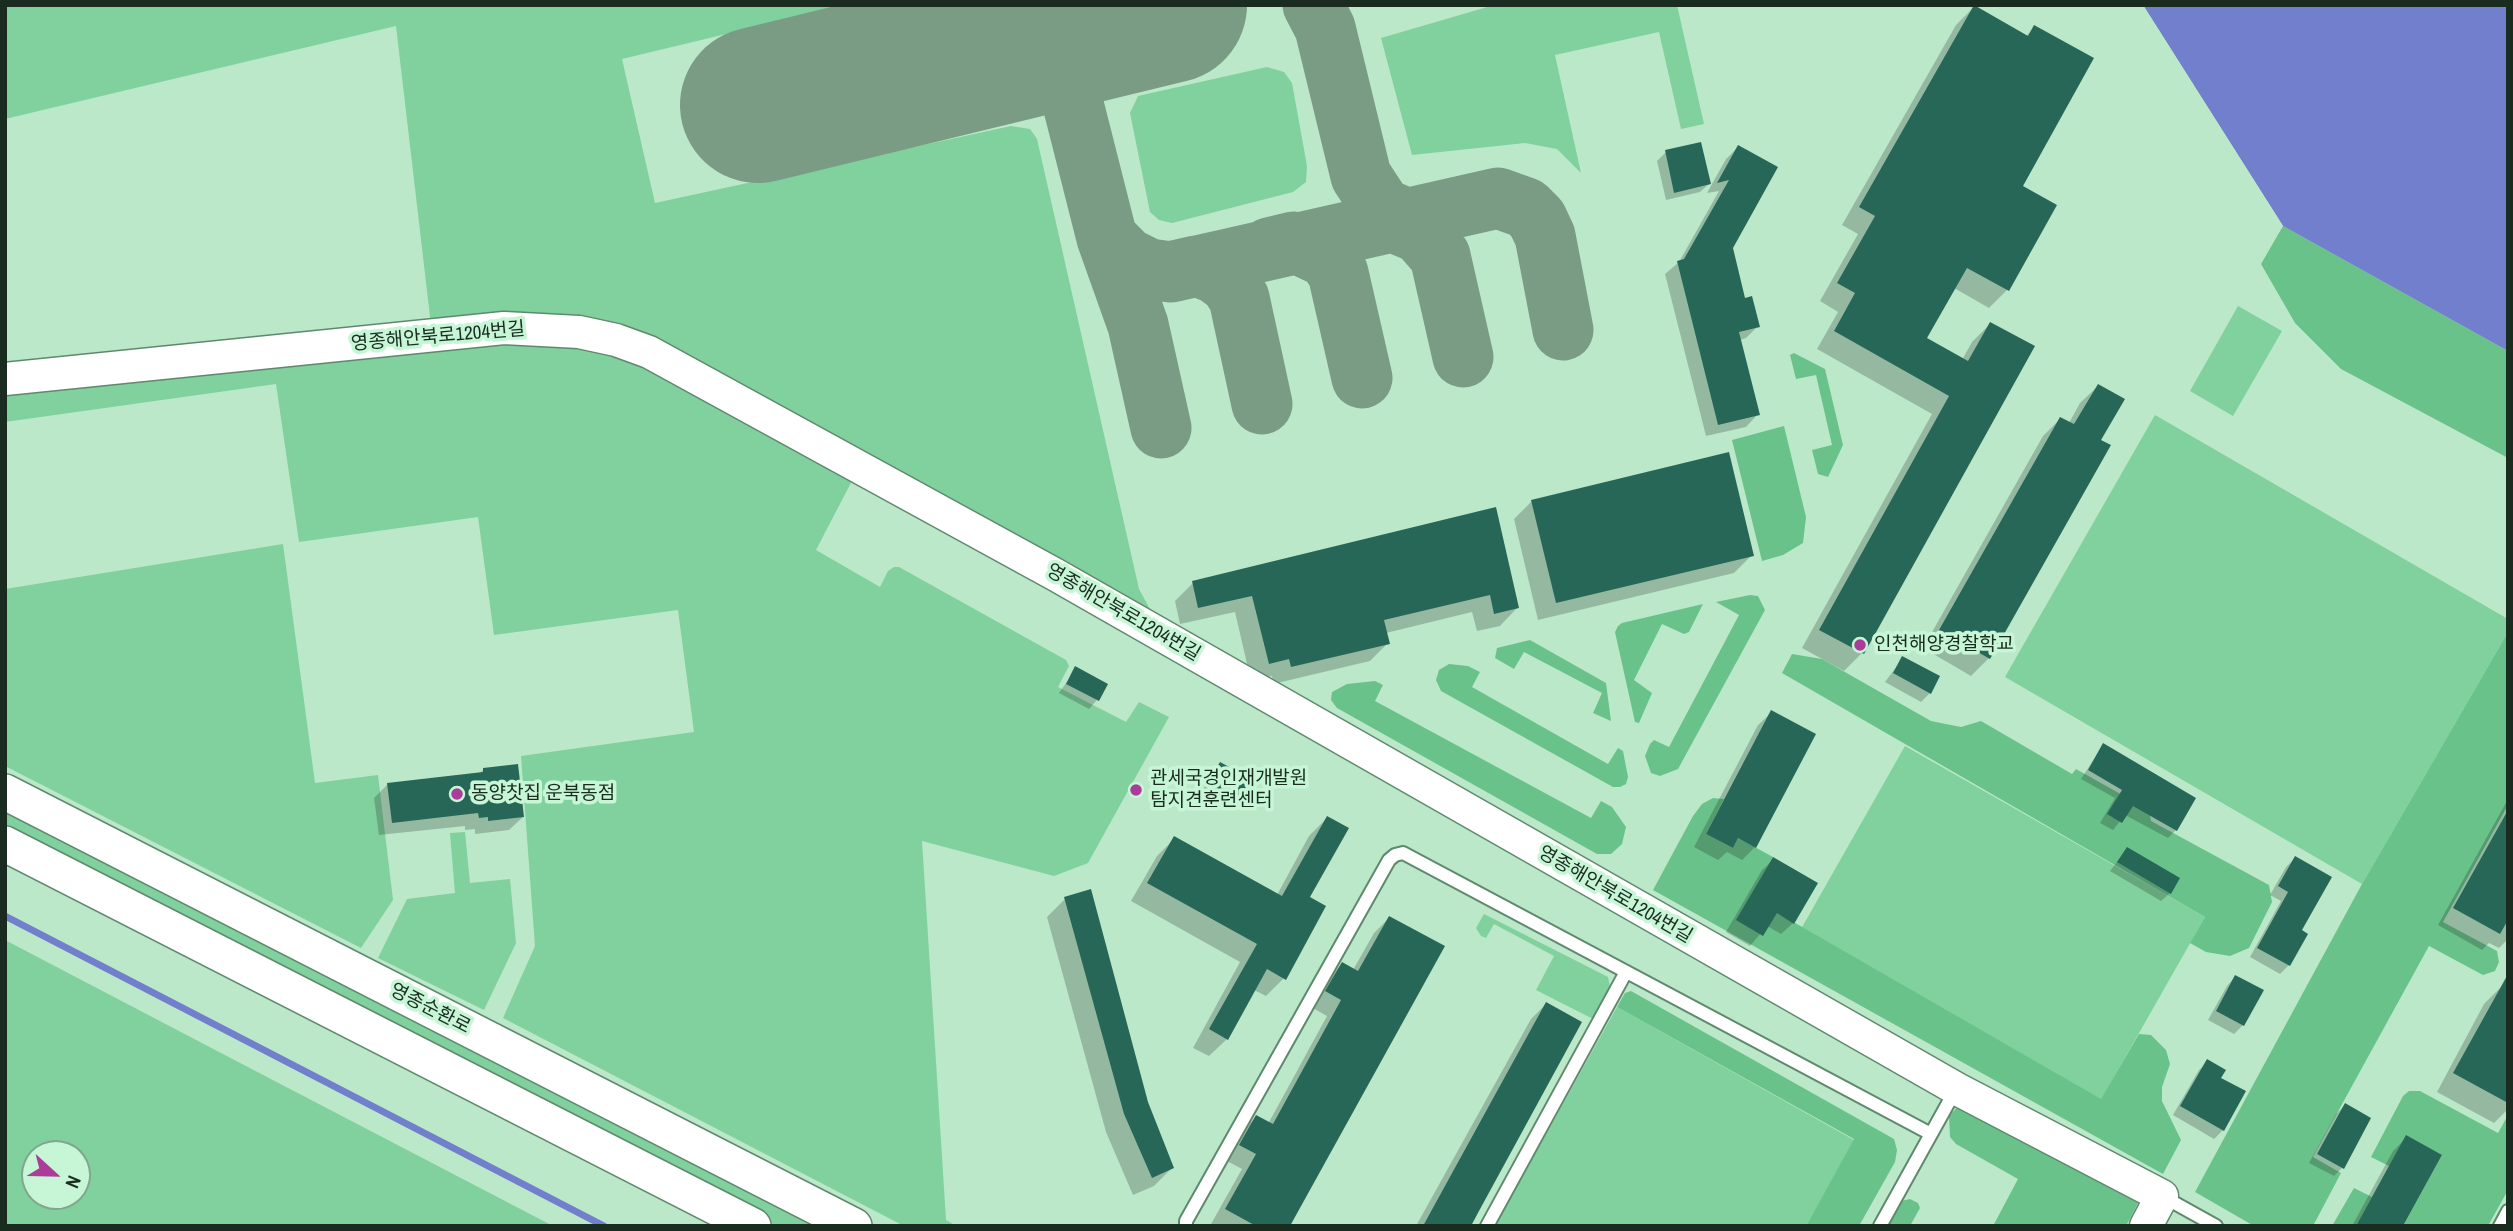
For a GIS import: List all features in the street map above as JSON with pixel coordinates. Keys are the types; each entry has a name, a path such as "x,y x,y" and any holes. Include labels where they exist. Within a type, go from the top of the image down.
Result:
{"main road":[{"name":"영종순환로","path":"5,792 855,1226"},
{"path":"5,844 753,1226"}],"street":[{"name":"영종해안북로1204번길","path":"5,379 504,328 568,331 616,340 680,367 1056,575 1956,1089 2162,1196"},
{"path":"2146,1226 2162,1196"}],"lane":[{"path":"1186,1226 1186,1220 1395,855 1402,853 1931,1134"},
{"path":"1487,1226 1626,972"},
{"path":"1880,1226 1956,1089"},
{"path":"2162,1196 2216,1226"},
{"path":"2500,1226 2508,1211"}],"green space":[{"path":"5,5 847,5 622,59 655,203 1011,126 1030,129 1037,139 1139,589 1151,611 702,364 431,325 396,26 5,119"},
{"path":"1494,5 1677,5 1704,124 1681,129 1659,32 1555,55 1581,173 1557,149 1525,143 1412,155 1381,38"},
{"path":"1267,67 1284,72 1292,83 1307,166 1306,182 1293,192 1172,223 1159,220 1150,212 1130,113 1138,96"},
{"path":"2283,226 2508,351 2508,458 2341,369 2295,323 2261,264"},
{"path":"2238,306 2282,331 2233,416 2190,391"},
{"path":"546,338 638,357 854,477 816,550 880,587 888,571 899,567 1066,660 1069,666 1058,687 1126,722 1139,702 1169,717 1088,863 1054,876 922,841 946,1220 956,1226 904,1226 503,1018 535,946 521,756 694,732 678,610 494,635 478,517 299,542 276,384 5,422 5,389"},
{"path":"1794,353 1825,369 1843,445 1828,477 1818,474 1812,450 1832,445 1816,375 1796,379 1790,355"},
{"path":"2155,415 2508,619 2508,632 2362,884 2005,677"},
{"path":"1784,426 1806,517 1803,543 1783,555 1762,561 1732,440"},
{"path":"283,544 315,783 378,775 393,900 361,948 5,766 5,589"},
{"path":"1750,595 1758,596 1765,610 1678,769 1660,776 1651,773 1645,756 1650,744 1654,740 1669,747 1739,615 1716,602"},
{"path":"1703,604 1689,632 1684,634 1662,624 1634,680 1652,693 1639,723 1635,722 1615,632 1618,626"},
{"path":"2508,632 2508,805 2443,922 2497,951 2499,962 2495,971 2483,975 2429,946 2313,1157 2341,1173 2313,1226 2254,1226 2195,1192 2362,884"},
{"path":"1530,640 1606,683 1611,721 1593,713 1602,693 1524,652 1514,669 1495,658 1497,648"},
{"path":"1792,654 1822,659 1931,721 1961,727 1981,721 2072,774 2076,769 2149,810 2151,821 2269,885 2272,902 2249,948 2230,956 2206,952 2190,943 2205,917 1782,673"},
{"path":"1449,664 1468,666 1480,672 1472,687 1608,764 1618,748 1623,751 1628,777 1626,784 1613,787 1441,691 1436,680 1439,670"},
{"path":"1375,681 1383,685 1375,701 1591,818 1601,801 1612,807 1626,827 1622,844 1611,854 1597,854 1337,708 1331,700 1332,692 1347,684"},
{"path":"1905,746 2205,917 2101,1100 1801,929"},
{"path":"1713,798 1724,799 1706,834 1733,848 1738,838 1773,857 1750,897 2101,1099 2139,1034 2151,1035 2166,1050 2170,1064 2162,1087 2162,1101 2181,1140 2163,1174 1653,890 1693,816 1702,804"},
{"path":"5,804 830,1226 777,1226 5,833"},
{"path":"465,832 470,883 510,879 516,943 484,1010 378,958 407,899 455,893 450,833"},
{"path":"1484,914 1608,977 1610,987 1593,1019 1536,990 1554,956 1494,924 1486,938 1481,936 1476,928"},
{"path":"5,940 553,1226 5,1226"},
{"path":"1631,991 1894,1139 1897,1150 1895,1162 1859,1226 1806,1226 1854,1139 1617,1007 1625,993"},
{"path":"1617,1007 1854,1140 1806,1226 1495,1226"},
{"path":"2409,1091 2420,1091 2498,1133 2508,1115 2508,1190 2488,1226 2403,1226 2442,1155 2389,1166 2371,1157 2403,1096"},
{"path":"1961,1103 2138,1203 2126,1226 1993,1226 2018,1179 1956,1144 1950,1137 1949,1116"},
{"path":"2354,1188 2372,1197 2356,1226 2332,1226"},
{"path":"1910,1199 1918,1203 1920,1208 1910,1226 1888,1226 1901,1201"}],"water":[{"path":"2143,5 2508,5 2508,351 2283,226"}],"pier":[{"path":"2139,5 2143,5 2283,226 2281,229"}],"building":[{"path":"1974,5 2028,36 2034,25 2094,58 2023,186 2057,205 2009,291 1967,268 1927,338 1968,361 1990,322 2035,346 1864,654 1819,630 1949,396 1834,331 1855,293 1837,283 1875,216 1859,207"},
{"path":"1701,142 1711,184 1674,193 1665,150"},
{"path":"1738,145 1778,167 1733,248 1745,298 1752,296 1760,327 1739,332 1760,415 1718,425 1677,261 1684,259 1729,180 1717,183"},
{"path":"2098,384 2125,399 2101,440 2111,445 1990,659 1939,630 2060,417 2074,424"},
{"path":"1729,452 1754,556 1556,603 1531,500"},
{"path":"1496,507 1519,608 1494,614 1490,595 1384,620 1390,644 1291,667 1289,659 1269,664 1252,596 1198,608 1192,581"},
{"path":"1902,656 1940,676 1931,694 1893,673"},
{"path":"1075,666 1108,684 1099,701 1066,684"},
{"path":"1771,710 1816,734 1756,848 1738,838 1733,848 1706,834"},
{"path":"2103,743 2196,798 2177,831 2133,806 2122,823 2107,814 2122,790 2088,770"},
{"path":"1220,762 1251,779 1239,800 1208,783"},
{"path":"518,764 524,817 488,821 488,817 479,818 478,813 392,823 387,783 483,772 483,768"},
{"path":"2508,810 2508,920 2500,934 2453,908"},
{"path":"1327,816 1349,828 1310,897 1326,906 1286,980 1267,969 1228,1040 1209,1029 1257,944 1147,883 1174,836 1282,896"},
{"path":"2127,847 2180,878 2171,894 2117,862"},
{"path":"2295,856 2332,877 2302,930 2308,934 2290,966 2257,948 2288,892 2278,886"},
{"path":"1773,857 1818,883 1794,924 1777,913 1763,936 1736,920"},
{"path":"1091,889 1148,1102 1174,1168 1152,1178 1124,1114 1064,897"},
{"path":"1389,916 1445,946 1290,1226 1256,1226 1225,1209 1256,1154 1239,1145 1256,1115 1273,1124 1341,1000 1325,991 1342,962 1358,971"},
{"path":"2508,974 2508,1103 2453,1073"},
{"path":"2235,975 2264,990 2244,1026 2216,1011"},
{"path":"1546,1002 1582,1022 1471,1226 1423,1226"},
{"path":"2207,1059 2226,1070 2221,1078 2246,1091 2224,1131 2180,1106"},
{"path":"2345,1103 2371,1118 2344,1169 2317,1154"},
{"path":"2406,1135 2442,1155 2403,1226 2356,1226"}],"waterway":[{"path":"5,916 604,1226"}],"taxiway":[{"path":"1313,5 1325,28 1361,176 1382,208 1403,217"},
{"path":"1055,33 1107,238 1138,325 1161,428"},
{"path":"1107,238 1127,258 1149,269 1171,272 1498,198 1526,208 1537,219 1545,236 1563,330"},
{"path":"1389,220 1420,233 1440,256 1463,357"},
{"path":"1269,248 1294,242 1328,258 1338,273 1362,378"},
{"path":"1170,272 1196,266 1215,273 1230,284 1239,298 1262,404"}],"runway":[{"path":"758,105 1169,5"}],"place":[{"name":"인천해양경찰학교","path":"1860,645"},
{"name":"관세국경인재개발원 탐지견훈련센터","path":"1136,790"},
{"name":"동양찻집 운북동점","path":"457,794"}]}
